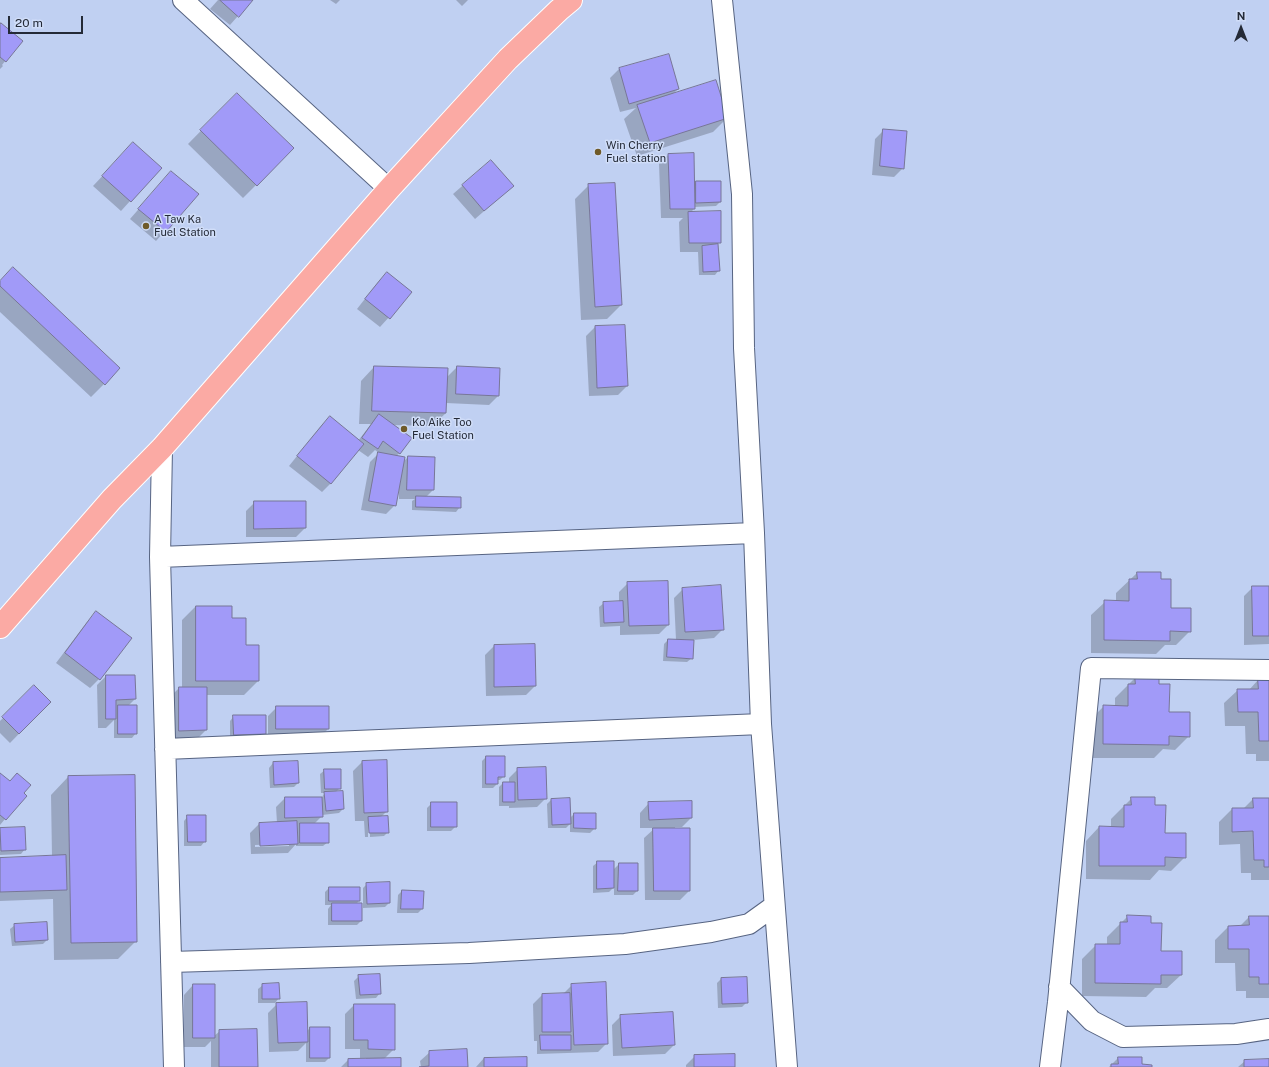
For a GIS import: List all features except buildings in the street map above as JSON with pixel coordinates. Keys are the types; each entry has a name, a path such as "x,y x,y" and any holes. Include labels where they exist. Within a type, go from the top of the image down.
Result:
{"main road":[{"path":"0,627 112,499 162,448 388,189 508,59 571,0"}],"street":[{"path":"183,0 388,189"},
{"path":"722,0 742,194 744,348 754,533 761,724 774,906 788,1067"},
{"path":"162,448 160,557 174,1067"},
{"path":"160,557 754,533"},
{"path":"1050,1067 1091,668 1269,670"},
{"path":"165,749 761,724"},
{"path":"171,962 469,953 625,944 711,932 749,924 774,906"},
{"path":"1059,987 1092,1021 1123,1037 1236,1034 1269,1029"}],"place":[{"name":"Win Cherry Fuel station","path":"598,152"},
{"name":"A Taw Ka Fuel Station","path":"146,226"},
{"name":"Ko Aike Too Fuel Station","path":"404,429"}]}
